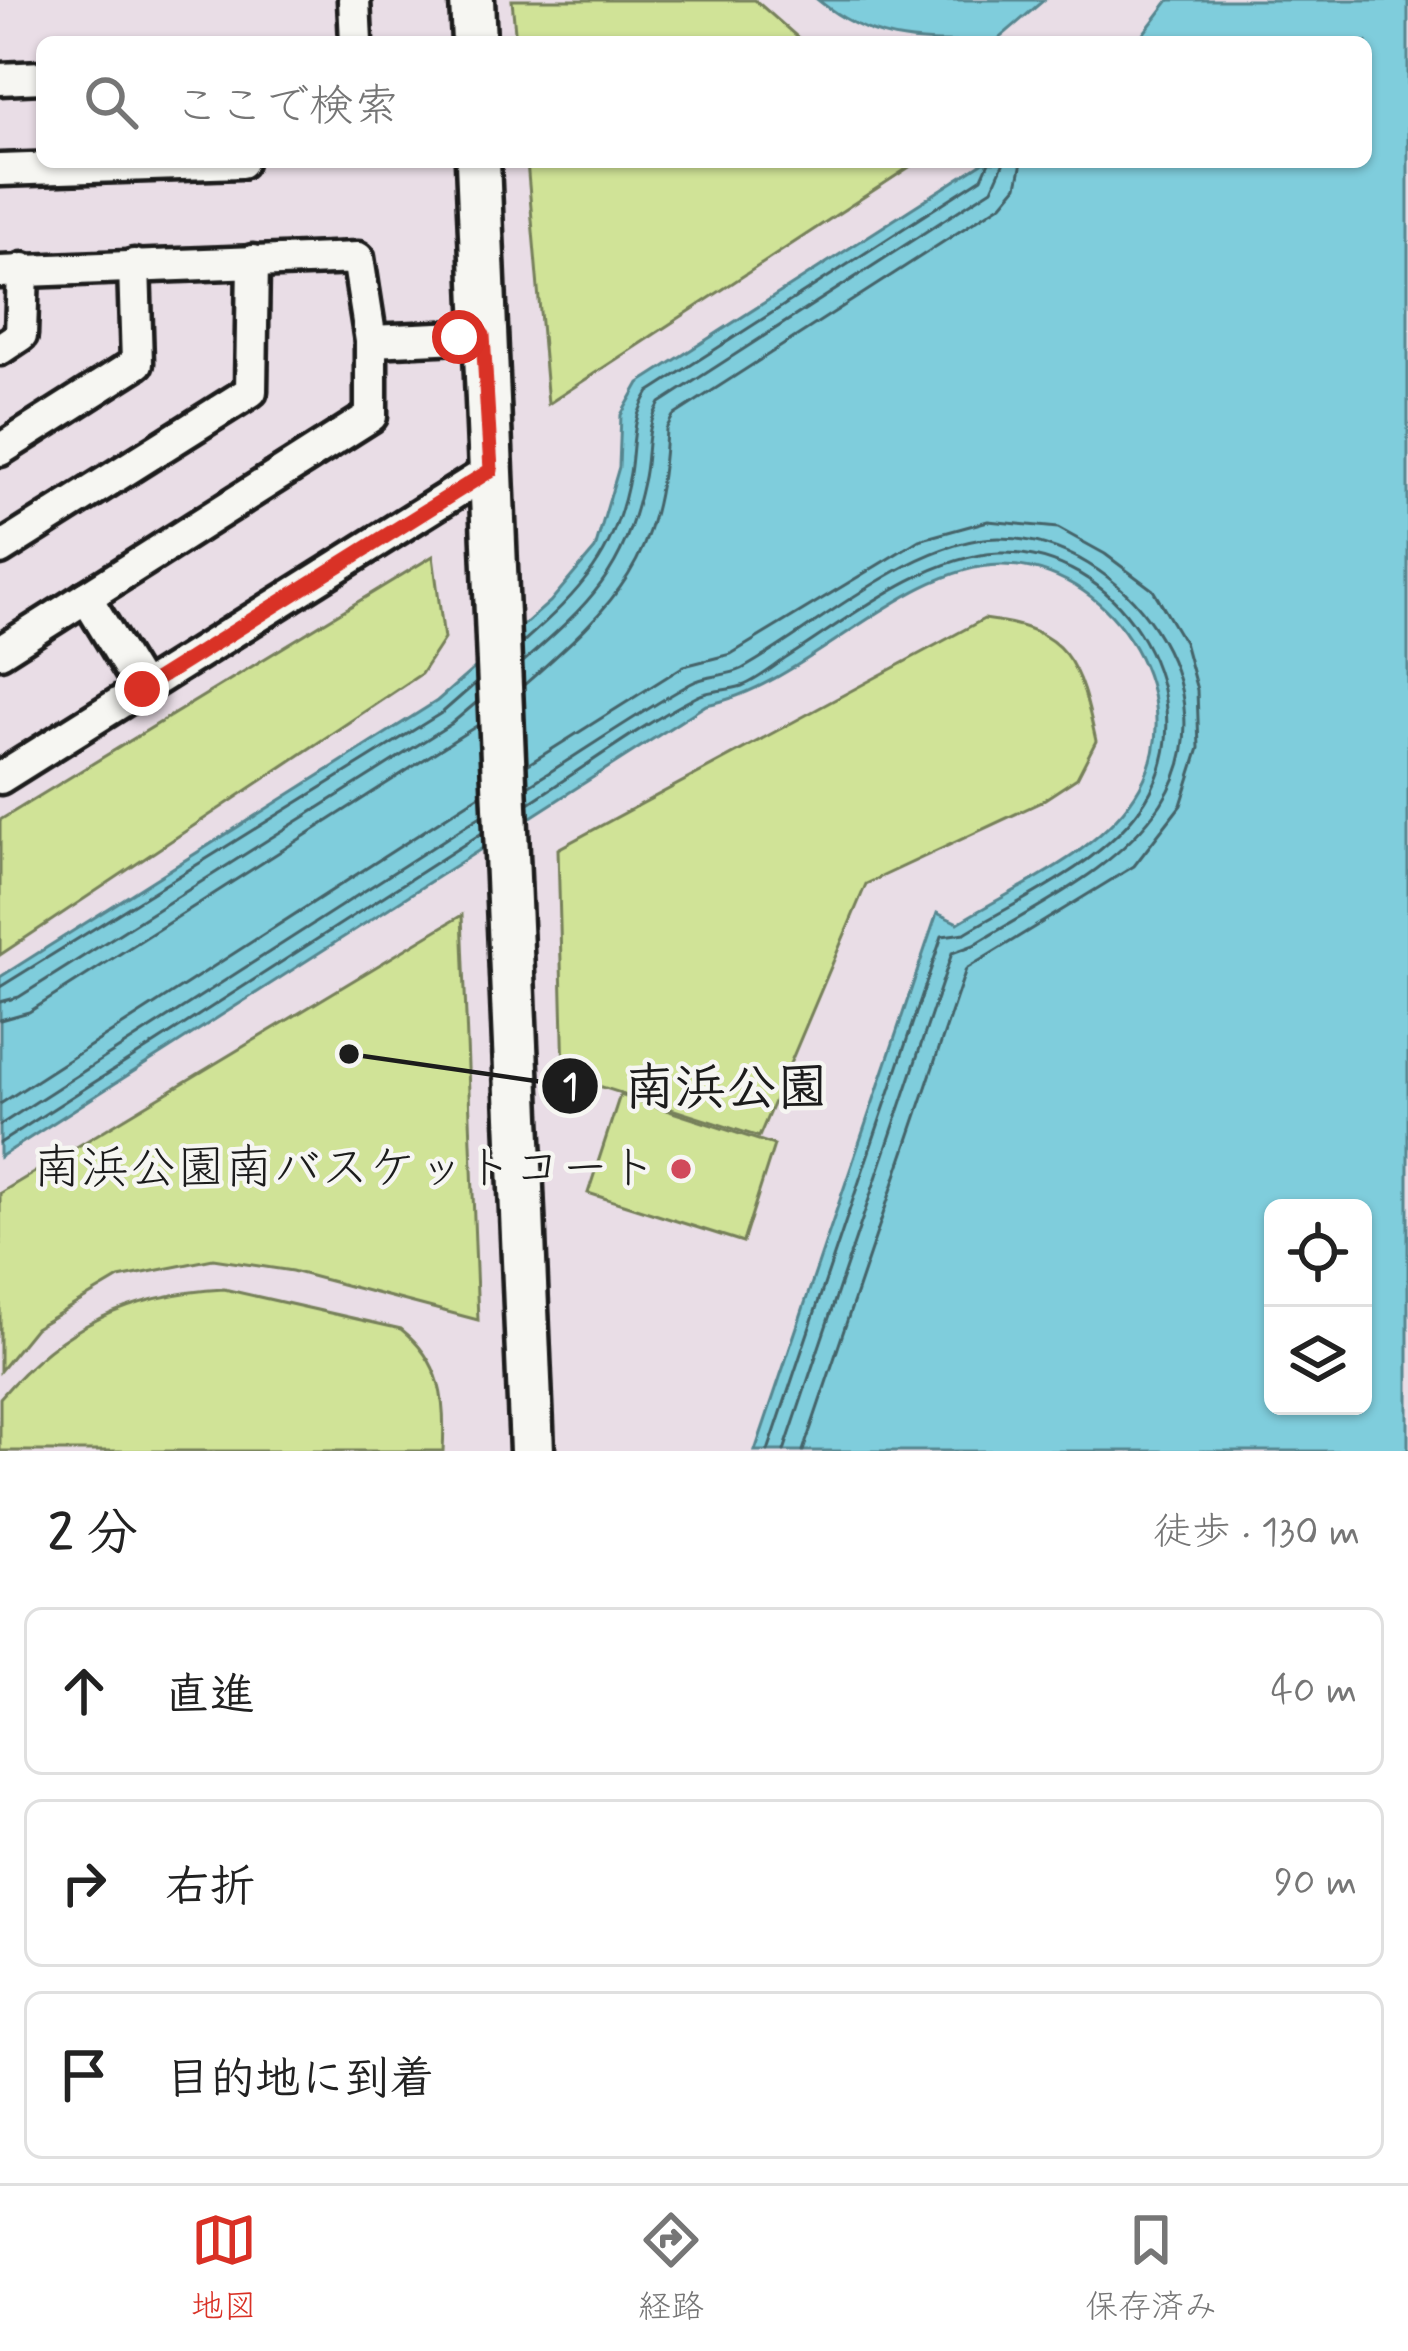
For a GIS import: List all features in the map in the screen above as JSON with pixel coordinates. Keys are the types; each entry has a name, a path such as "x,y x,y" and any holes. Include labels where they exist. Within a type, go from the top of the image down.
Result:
{"street":[{"path":"354,0 356,36"},
{"path":"472,0 474,36"},
{"path":"0,79 36,77"},
{"path":"0,170 60,168"},
{"path":"478,168 532,1451"},
{"path":"0,349 21,335 12,271 358,257 371,341 371,416 0,652"},
{"path":"0,549 251,391 253,261"},
{"path":"0,450 137,363 134,266"},
{"path":"371,341 483,335"},
{"path":"0,778 491,470"},
{"path":"86,597 142,689"}],"green space":[{"path":"512,0 755,0 796,36 515,36"},
{"path":"528,168 908,168 548,404"},
{"path":"433,556 444,639 421,674 0,955 0,820"},
{"path":"984,619 1035,631 1066,654 1083,690 1096,741 1077,778 1039,803 866,884 759,1137 564,1075 558,849"},
{"path":"462,915 478,1320 292,1271 213,1259 119,1278 35,1328 0,1371 0,1193"},
{"name":"南浜公園南バスケットコート","path":"620,1095 774,1145 743,1242 588,1193"},
{"path":"224,1289 401,1329 425,1355 438,1383 443,1451 0,1451 0,1398 48,1351 100,1318 128,1307"}],"water":[{"path":"818,0 1044,0 1002,36 889,36 839,15"},
{"path":"1169,0 1408,0 1408,1451 755,1451 937,913 958,923 1082,848 1124,810 1140,787 1154,750 1156,712 1147,674 1130,640 1106,609 1075,586 1040,570 1001,565 964,571 927,585 780,675 743,694 706,705 0,1157 0,977 437,701 550,602 595,549 619,467 621,415 639,383 975,168 1372,168 1372,36 1142,36"}],"place":[{"name":"南浜公園","path":"349,1054"},
{"name":"南浜公園南バスケットコート","path":"681,1169"}],"route":[{"path":"142,689 491,470 483,335 459,337"}]}
